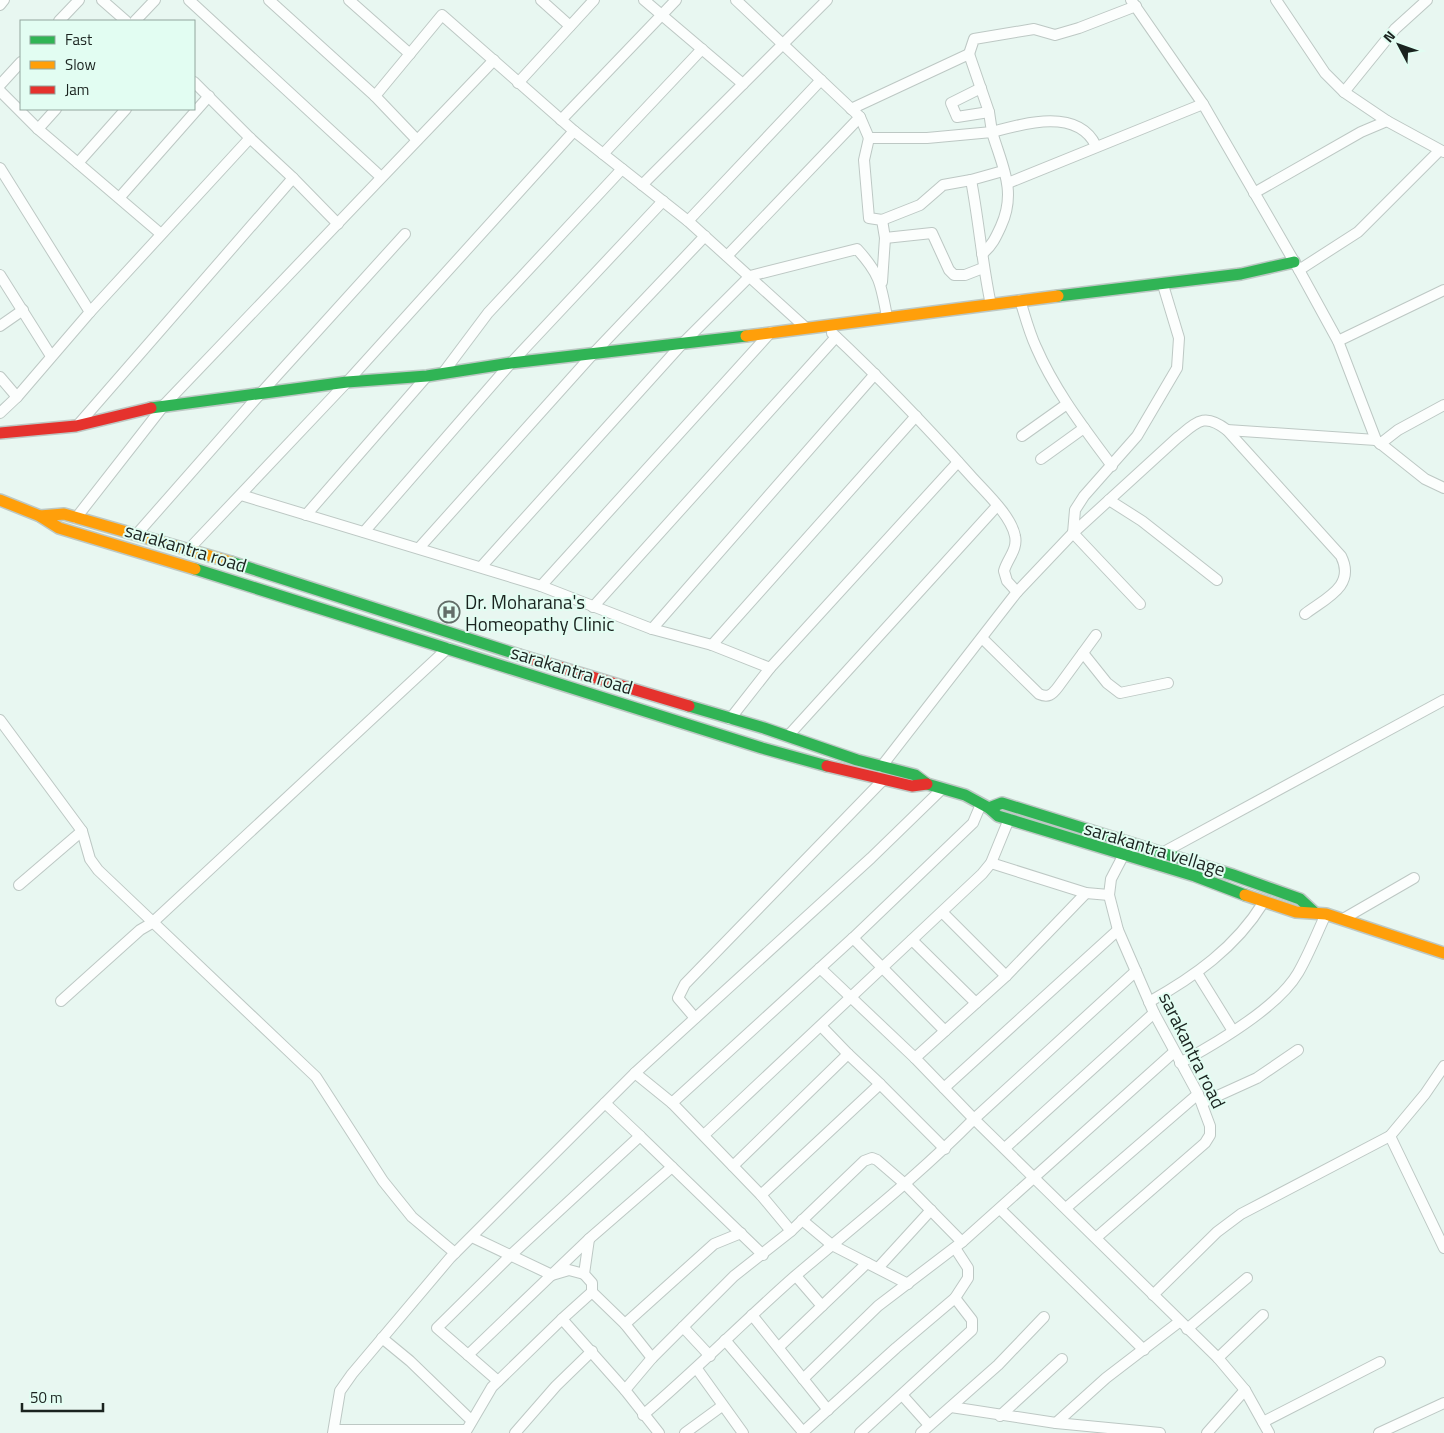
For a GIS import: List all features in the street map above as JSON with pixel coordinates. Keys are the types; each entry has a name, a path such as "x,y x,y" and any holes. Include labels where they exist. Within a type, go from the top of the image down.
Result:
{"street":[{"path":"0,5 4,0"},
{"path":"60,20 79,0"},
{"path":"102,0 125,20"},
{"path":"135,20 156,0"},
{"path":"189,0 381,177"},
{"path":"269,0 375,96 417,140"},
{"path":"349,0 410,54"},
{"path":"541,0 570,26"},
{"path":"518,83 594,0"},
{"path":"644,0 743,84"},
{"path":"560,120 676,0"},
{"path":"736,0 860,117 870,138 864,160 869,218 882,220 920,205 943,185 1004,171"},
{"path":"0,433 76,426 165,404 347,382 427,376 511,363 682,344 1020,300 1163,285 1296,266 1358,232 1441,151 1387,120 1344,92 1326,73 1276,0"},
{"path":"1344,92 1395,29 1426,0"},
{"path":"642,185 824,1"},
{"path":"982,254 994,241 1007,214 1010,198 1008,182 992,132 989,112 969,54 974,39 1034,29 1055,34 1079,28 1133,3 1203,104 1338,341 1378,442 1425,479 1444,488"},
{"path":"375,96 442,15 560,120 688,221 806,328"},
{"path":"602,154 702,49"},
{"path":"851,109 969,54"},
{"path":"76,518 165,404 494,60"},
{"path":"0,85 20,63"},
{"path":"688,221 821,80"},
{"path":"195,83 338,224"},
{"path":"980,88 951,103 957,118 989,112"},
{"path":"0,91 38,128 161,234"},
{"path":"120,197 209,96"},
{"path":"1008,182 1203,104"},
{"path":"38,128 55,110"},
{"path":"78,163 125,110"},
{"path":"727,256 860,117"},
{"path":"1254,193 1361,132 1387,120"},
{"path":"870,138 927,138 992,132 1042,121 1079,126 1087,131 1096,146"},
{"path":"188,550 347,382 574,131"},
{"path":"0,413 17,397 90,312 250,138"},
{"path":"0,168 90,312"},
{"path":"443,373 488,313 622,169"},
{"path":"76,426 292,178"},
{"path":"971,180 983,268 991,304"},
{"path":"364,532 511,363 663,201"},
{"path":"882,220 885,238 882,286"},
{"path":"885,238 932,233 949,270 954,275 964,275 983,268"},
{"path":"136,535 405,234"},
{"path":"419,548 593,354 705,236"},
{"path":"480,566 682,344 750,276 857,249 875,268 882,286 887,317"},
{"path":"0,275 51,356"},
{"path":"1140,604 1073,533 1075,510 1084,496 1137,436 1177,368 1179,338 1163,285"},
{"path":"1338,341 1444,290"},
{"path":"1020,300 1035,346 1067,404 1112,466"},
{"path":"0,326 23,310"},
{"path":"824,325 916,416 997,506 1012,526 1015,535 1014,549 1004,571 1007,581 1017,592"},
{"path":"541,586 771,332"},
{"path":"593,607 836,337"},
{"path":"652,629 875,374"},
{"path":"306,514 427,376"},
{"path":"0,377 17,397"},
{"path":"1022,436 1067,404"},
{"path":"1227,430 1378,442 1444,406"},
{"path":"712,645 916,416"},
{"path":"881,767 1017,592 1073,533 1193,425 1206,418 1213,420 1227,430 1334,545 1346,566 1344,581 1340,588 1305,614"},
{"path":"1041,459 1084,428"},
{"path":"730,719 770,668 958,462"},
{"path":"241,495 480,566 541,586 652,629 712,645 770,668"},
{"name":"sarakantra road","path":"0,500 40,516 59,528 155,556 762,748 883,780 912,786 928,784"},
{"path":"1109,500 1164,537 1217,580"},
{"path":"788,736 997,506"},
{"name":"sarakantra road","path":"40,516 64,514 221,559 515,654 915,776 928,784 965,796 985,806 1002,803 1019,807"},
{"path":"982,638 1038,694 1045,696 1052,694 1096,635"},
{"path":"60,1001 140,930 152,923 448,648"},
{"path":"1083,653 1107,683 1120,693 1168,683"},
{"path":"1162,852 1444,700"},
{"path":"0,720 82,831 90,859 152,923 289,1049 316,1077 383,1181 412,1218 455,1253"},
{"path":"695,1018 678,998 684,984 883,780"},
{"path":"592,1292 498,1381 465,1432 334,1432 340,1391 382,1338 455,1253 635,1073 871,858 942,788"},
{"path":"672,1102 853,938 973,823 985,806"},
{"name":"sarakantra vellage","path":"985,806 998,816 1009,820 1123,856 1196,876 1263,903 1298,913 1314,912 1326,914 1444,953"},
{"name":"sarakantra vellage","path":"1019,807 1233,875 1300,899 1314,912"},
{"path":"704,1135 882,967 943,913 991,863 1009,820"},
{"path":"19,885 82,831"},
{"name":"sarakantra road","path":"1097,1237 1205,1143 1210,1135 1210,1126 1200,1098 1154,1013 1118,930 1109,895 1111,879 1123,856"},
{"path":"991,863 1086,893 1109,895"},
{"path":"1344,919 1414,878"},
{"path":"915,1058 1006,976 1086,893"},
{"path":"1149,1002 1198,973 1231,943 1263,903"},
{"path":"943,913 1006,976"},
{"path":"1180,1063 1233,1031 1288,987 1298,974 1326,914"},
{"path":"944,1088 1118,930"},
{"path":"853,938 945,1031"},
{"path":"912,940 976,1003"},
{"path":"820,968 915,1058 974,1119 1097,1237 1179,1322 1218,1358 1245,1390 1268,1433"},
{"path":"643,1415 697,1369 725,1340 796,1276 944,1149 974,1119 1136,971"},
{"path":"1198,973 1233,1031"},
{"path":"1005,1148 1154,1013"},
{"path":"821,1026 944,1149"},
{"path":"1066,1208 1200,1098 1257,1078 1298,1050"},
{"path":"803,1379 878,1306 959,1245 1174,1052"},
{"path":"733,1166 848,1054"},
{"path":"1153,1295 1217,1232 1241,1214 1390,1136 1425,1094 1444,1066"},
{"path":"635,1073 672,1102 761,1195 791,1231"},
{"path":"761,1195 880,1084"},
{"path":"605,1103 763,1255"},
{"path":"498,1381 437,1328 512,1254 640,1136"},
{"path":"1390,1136 1444,1248"},
{"path":"625,1390 652,1358 734,1276 791,1231 868,1158 877,1160 931,1210 959,1245 968,1268 968,1278 955,1298 802,1433 725,1340"},
{"path":"468,1355 589,1239 672,1167"},
{"path":"1000,1208 1144,1350"},
{"path":"878,1268 931,1210"},
{"path":"802,1220 832,1245 908,1284"},
{"path":"625,1324 714,1244 741,1233"},
{"path":"472,1237 512,1254 552,1275 568,1270 584,1274 592,1283 592,1292 625,1324 652,1358"},
{"path":"584,1274 589,1239"},
{"path":"779,1347 867,1263"},
{"path":"796,1276 822,1306"},
{"path":"1187,1329 1247,1278"},
{"path":"860,1433 903,1396 972,1330 972,1320 955,1298"},
{"path":"752,1315 828,1410"},
{"path":"1218,1358 1263,1315"},
{"path":"921,1433 998,1365 1044,1318"},
{"path":"562,1319 592,1351 659,1433"},
{"path":"1056,1423 1099,1383 1179,1322"},
{"path":"683,1327 710,1356"},
{"path":"382,1338 410,1361 471,1420"},
{"path":"515,1433 556,1386 592,1351"},
{"path":"1000,1416 1062,1359"},
{"path":"1263,1422 1380,1362"},
{"path":"697,1369 743,1433"},
{"path":"1206,1433 1245,1390"},
{"path":"903,1396 928,1425"},
{"path":"1379,1433 1444,1403"},
{"path":"685,1433 722,1406"},
{"path":"950,1407 1056,1423 1160,1433"},
{"path":"811,1425 819,1433"}],"traffic: fast":[{"path":"1058,296 1241,274 1294,262"},
{"path":"151,408 347,382 427,376 511,363 746,336"},
{"path":"231,562 519,655"},
{"path":"195,569 762,748 827,766"},
{"path":"689,706 764,728 857,760 915,775 927,784 965,795 989,808 998,816 1195,876 1245,895"},
{"path":"989,808 1002,803 1233,875 1300,899 1314,912"}],"traffic: slow":[{"path":"746,336 1058,296"},
{"path":"0,500 40,516 59,528 195,569"},
{"path":"40,516 64,514 231,562"},
{"path":"1245,895 1296,912 1326,914 1444,953"}],"traffic: jam":[{"path":"0,433 76,426 151,408"},
{"path":"519,655 689,706"},
{"path":"827,766 912,786 927,784"}],"place":[{"name":"Dr. Moharana's Homeopathy Clinic","path":"449,612"}]}
